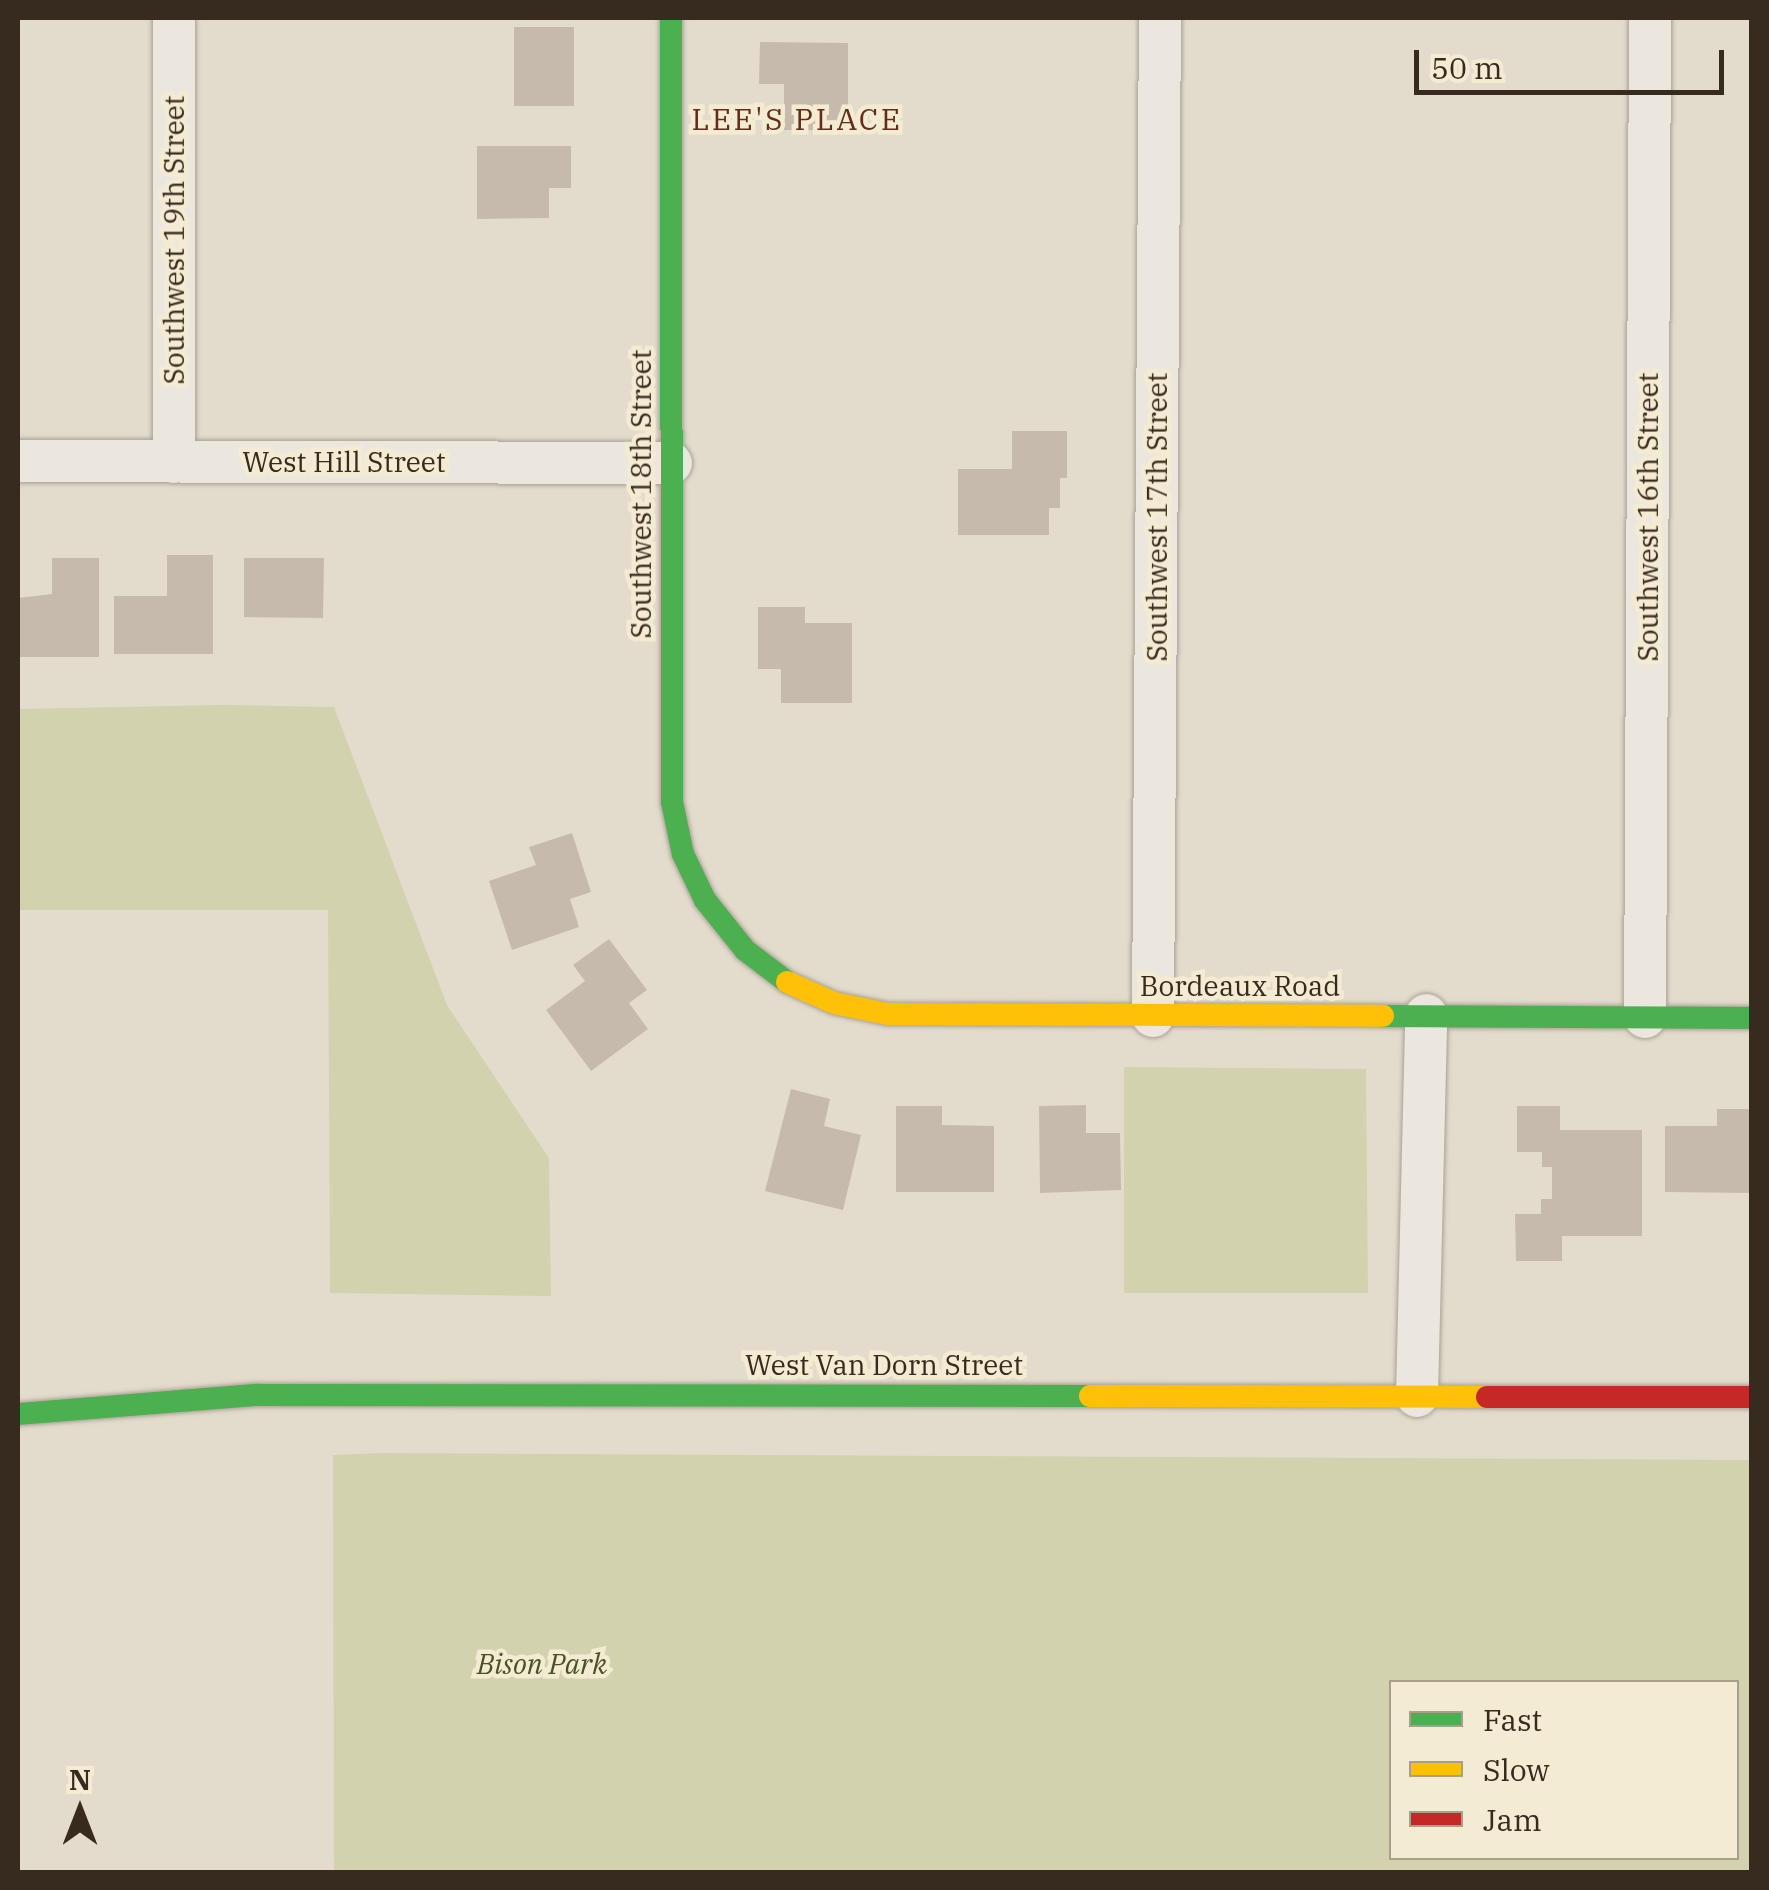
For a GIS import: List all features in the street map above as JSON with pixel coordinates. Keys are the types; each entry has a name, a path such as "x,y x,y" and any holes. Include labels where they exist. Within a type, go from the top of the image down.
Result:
{"street":[{"name":"Southwest 19th Street","path":"174,18 174,462"},
{"name":"Southwest 18th Street","path":"671,18 672,802 683,854 704,900 745,950"},
{"name":"Southwest 17th Street","path":"1154,1016 1160,18"},
{"name":"Southwest 16th Street","path":"1646,1017 1650,18"},
{"name":"West Hill Street","path":"18,461 671,463"},
{"name":"Bordeaux Road","path":"745,950 783,980 834,1004 888,1014 1752,1018"},
{"path":"1417,1396 1426,1015"},
{"name":"West Van Dorn Street","path":"18,1414 256,1395 1752,1397"}],"green space":[{"path":"334,707 447,1005 549,1158 551,1296 330,1293 328,910 18,910 18,709"},
{"path":"1124,1067 1366,1069 1368,1293 1124,1293"},
{"name":"Bison Park","path":"333,1455 1751,1460 1751,1872 334,1872"}],"building":[{"path":"514,27 574,27 574,106 514,106"},
{"path":"760,42 848,43 848,130 784,130 784,84 759,84"},
{"path":"477,146 571,146 571,188 549,188 549,218 477,219"},
{"path":"1012,431 1067,431 1067,478 1060,478 1060,508 1049,508 1049,535 958,535 958,469 1012,469"},
{"path":"167,555 213,555 213,654 114,654 114,596 167,596"},
{"path":"52,558 99,558 99,657 18,657 18,598 52,594"},
{"path":"244,558 324,558 323,618 244,617"},
{"path":"758,607 805,607 805,623 852,623 852,703 781,703 781,669 758,669"},
{"path":"572,833 591,892 570,899 579,927 512,950 489,881 536,865 529,847"},
{"path":"609,939 647,990 629,1003 648,1029 591,1071 546,1010 585,981 573,965"},
{"path":"791,1089 830,1099 824,1126 861,1135 843,1210 765,1191"},
{"path":"1086,1105 1086,1133 1120,1133 1121,1190 1040,1193 1039,1106"},
{"path":"896,1106 942,1106 942,1125 994,1126 994,1192 896,1192"},
{"path":"1517,1106 1560,1106 1560,1130 1642,1130 1642,1236 1562,1236 1562,1261 1516,1261 1515,1214 1541,1214 1541,1199 1552,1199 1552,1167 1542,1167 1542,1152 1517,1152"},
{"path":"1717,1109 1752,1109 1752,1193 1665,1192 1665,1126 1717,1126"}],"traffic: fast":[{"path":"671,18 672,802 683,854 705,900 745,950 787,982"},
{"path":"1383,1016 1752,1018"},
{"path":"18,1414 256,1395 1090,1396"}],"traffic: slow":[{"path":"787,982 834,1003 888,1014 1383,1016"},
{"path":"1090,1396 1487,1397"}],"traffic: jam":[{"path":"1487,1397 1752,1397"}],"district":[{"name":"LEE'S PLACE","path":"797,119"}]}
